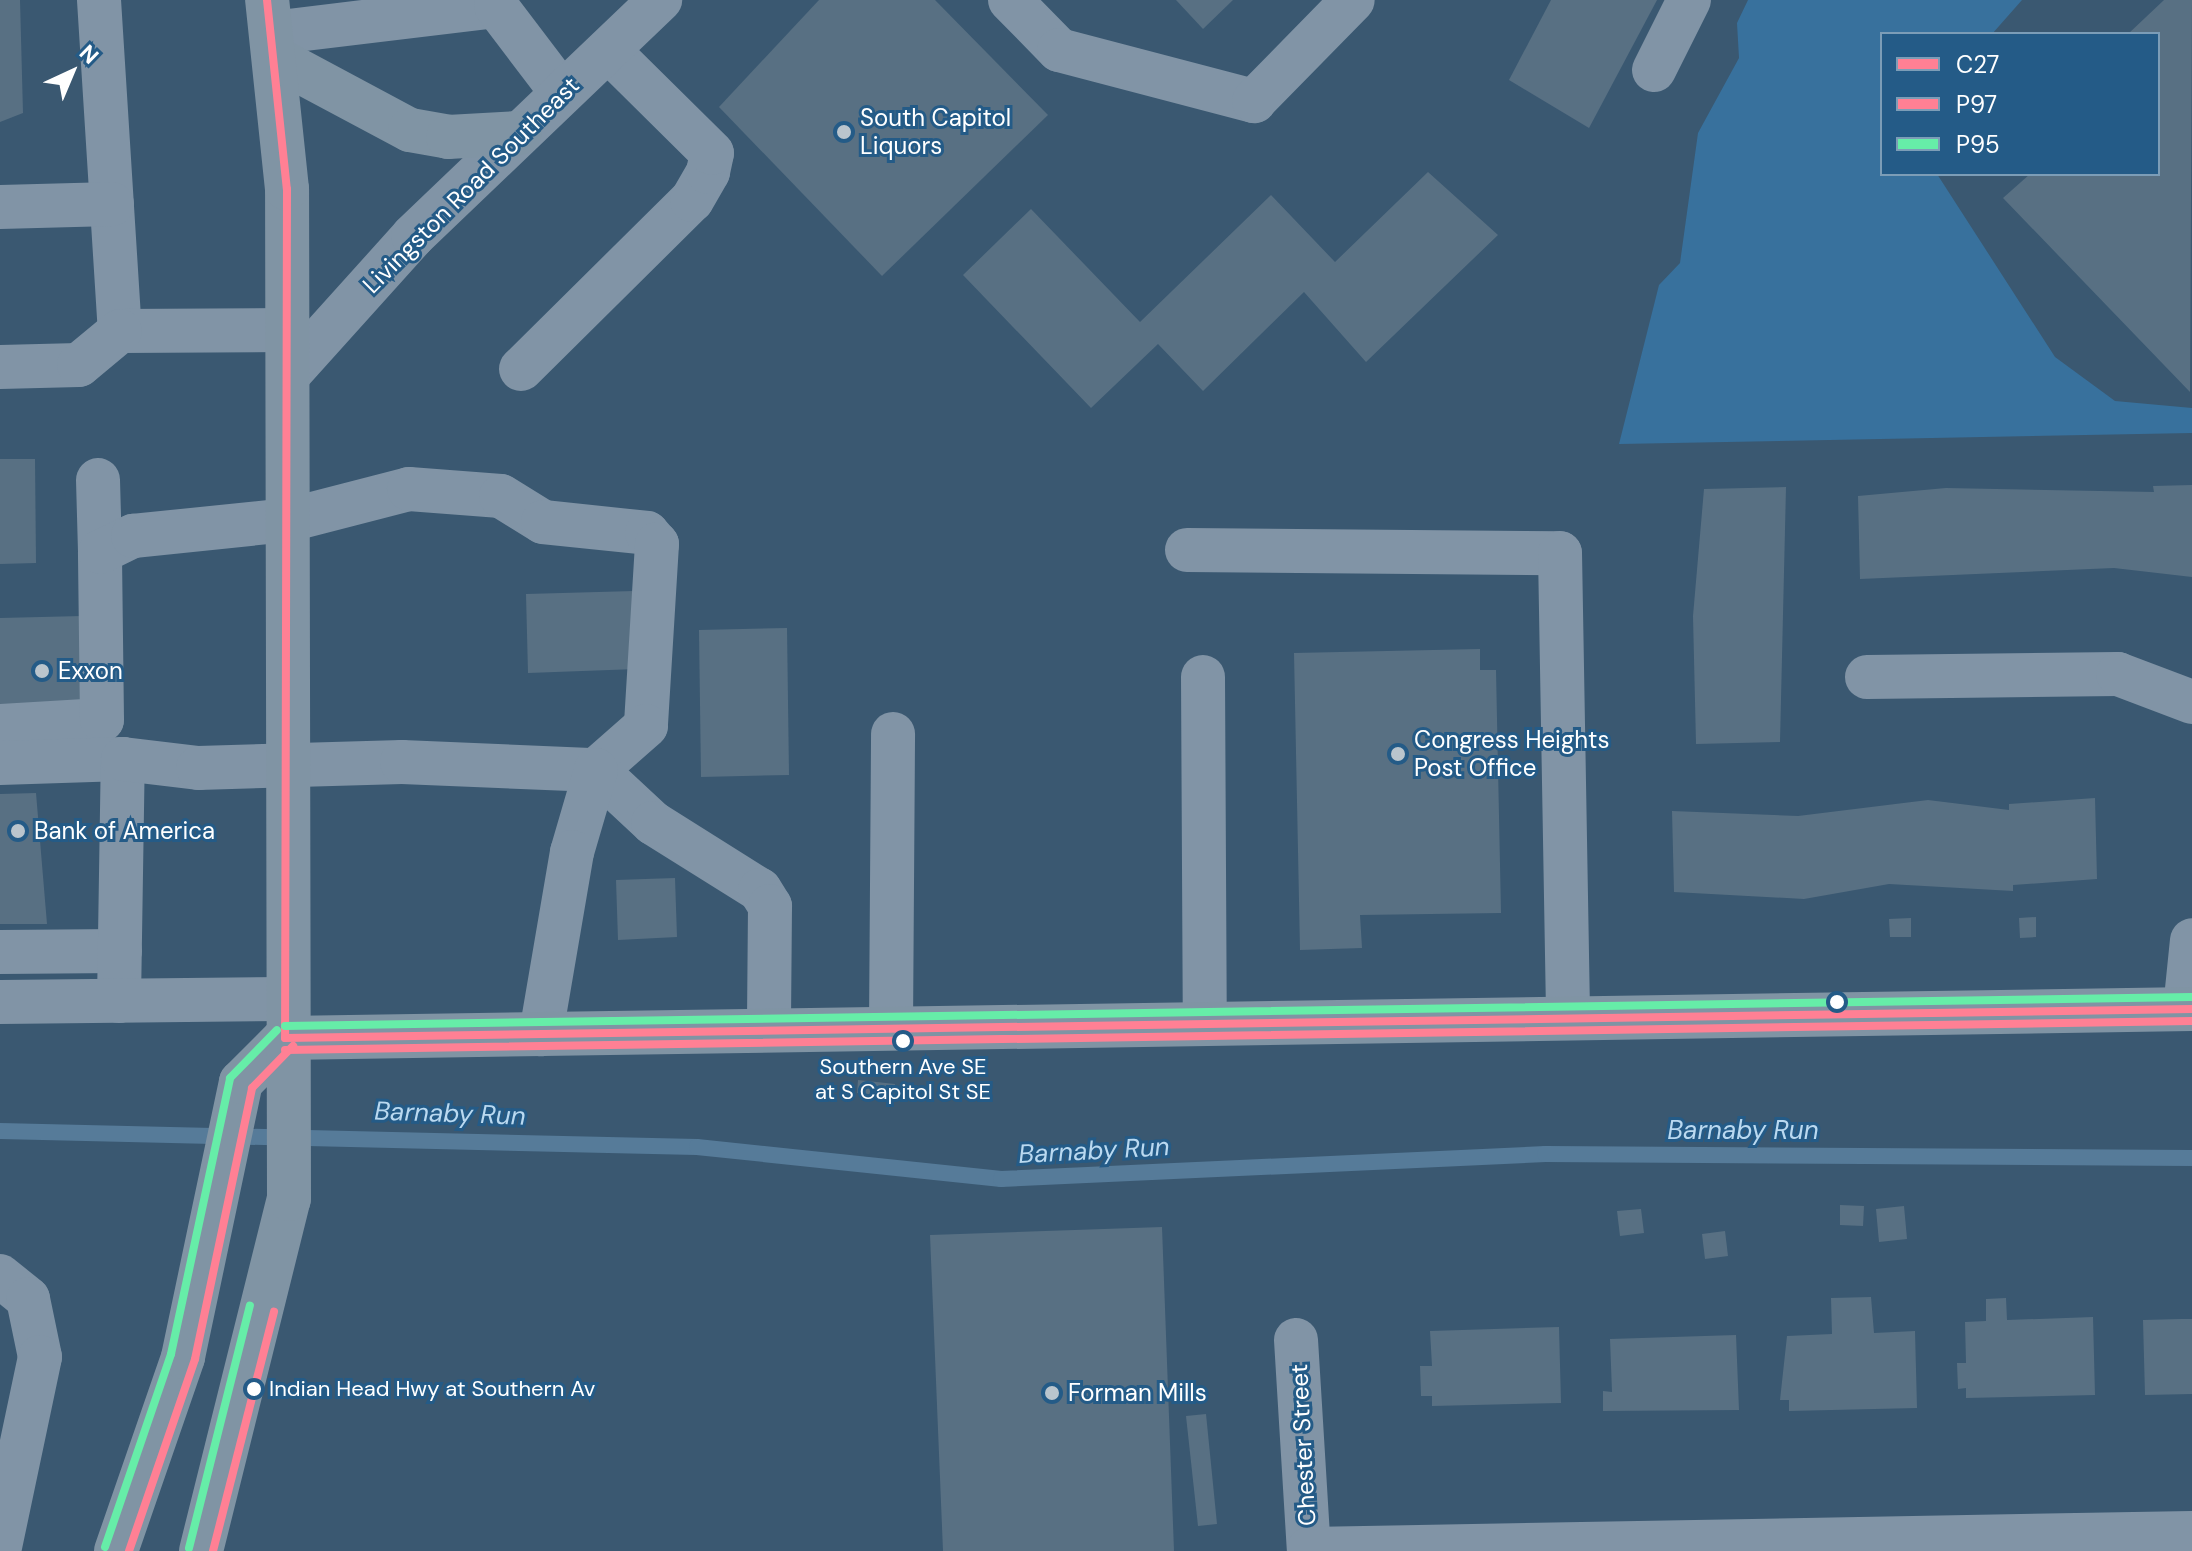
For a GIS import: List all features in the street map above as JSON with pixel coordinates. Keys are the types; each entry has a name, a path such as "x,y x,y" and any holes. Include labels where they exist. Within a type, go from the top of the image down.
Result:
{"main road":[{"path":"271,30 366,111 428,136 520,133"},
{"path":"201,1551 289,1199 293,1087 285,1018 289,764 287,189 271,30"},
{"path":"285,1018 541,1034 2189,1009"},
{"path":"116,1551 183,1357 218,1216 241,1082 285,1018"}],"street":[{"path":"99,0 120,331"},
{"name":"Livingston Road Southeast","path":"288,375 413,236 660,0"},
{"path":"1010,0 1059,50 1254,101 1353,0"},
{"path":"1654,70 1689,0"},
{"path":"271,30 428,7 498,2 562,93"},
{"path":"521,369 692,200 708,172 712,153 608,50"},
{"path":"0,207 112,204"},
{"path":"0,367 79,365 120,331 288,330"},
{"path":"0,726 102,720 98,480"},
{"path":"100,552 133,536 289,520 409,489 501,496 543,522 647,533 657,544 646,726 596,770 572,852 541,1034"},
{"path":"1187,550 1560,553 1568,1018"},
{"path":"1867,677 2118,674 2192,702"},
{"path":"1203,677 1205,1023"},
{"path":"891,1028 893,734"},
{"path":"119,1001 123,759"},
{"path":"0,763 123,759 198,768 289,764 596,770 653,823 760,890 770,906 769,1030"},
{"path":"2189,1009 2192,940"},
{"path":"0,952 120,951"},
{"path":"0,1002 119,1001 285,1018"},
{"path":"0,1276 28,1299 40,1357 0,1547"},
{"name":"Chester Street","path":"1296,1340 1309,1550"},
{"path":"1309,1550 2192,1533"}],"shaded area":[{"path":"1748,0 2022,0 1994,32 1880,32 1880,176 1938,176 2055,357 2115,401 2192,408 2192,433 1619,444 1659,285 1680,263 1698,133 1739,58 1737,23"}],"building":[{"path":"0,0 20,0 23,113 0,122"},
{"path":"819,0 935,0 1048,115 882,276 719,107"},
{"path":"1176,0 1233,0 1203,29"},
{"path":"1551,0 1657,0 1589,128 1509,80"},
{"path":"2164,0 2192,0 2190,392 2003,198 2028,176 2160,176 2160,32 2130,32"},
{"path":"1428,172 1498,235 1366,362 1304,292 1203,391 1158,344 1091,408 963,275 1031,209 1140,322 1271,195 1335,262"},
{"path":"0,459 35,459 36,563 0,564"},
{"path":"2192,485 2192,577 2114,568 1860,579 1858,496 1946,488 2154,492 2153,486"},
{"path":"1786,487 1780,742 1696,744 1693,616 1704,489"},
{"path":"634,591 637,669 528,673 526,594"},
{"name":"Exxon","path":"82,616 84,725 0,727 0,618"},
{"path":"787,628 789,775 701,777 699,630"},
{"path":"1480,649 1480,670 1496,670 1501,913 1360,915 1362,948 1300,950 1294,653"},
{"name":"Bank of America","path":"36,793 47,924 0,924 0,794"},
{"path":"2095,798 2097,879 2013,885 2013,891 1889,884 1804,899 1674,892 1672,811 1798,816 1928,800 2009,810 2009,804"},
{"path":"675,878 677,937 618,940 616,880"},
{"path":"2036,917 2036,937 2020,938 2019,918"},
{"path":"1911,918 1911,937 1890,937 1889,919"},
{"path":"858,1080 895,1084 894,1096 857,1093"},
{"path":"1840,1205 1864,1206 1863,1226 1840,1225"},
{"path":"1904,1206 1907,1239 1879,1242 1876,1209"},
{"path":"1641,1209 1644,1233 1620,1236 1617,1211"},
{"name":"Forman Mills","path":"1162,1227 1174,1551 943,1551 930,1235"},
{"path":"1725,1231 1728,1256 1705,1259 1702,1234"},
{"path":"1871,1297 1874,1333 1915,1331 1917,1408 1789,1411 1789,1400 1780,1400 1787,1336 1832,1334 1831,1298"},
{"path":"2006,1298 2007,1320 2093,1317 2095,1395 1966,1398 1966,1388 1958,1389 1957,1363 1966,1363 1965,1322 1986,1321 1986,1299"},
{"path":"2192,1319 2192,1394 2145,1395 2143,1320"},
{"path":"1559,1327 1561,1403 1432,1406 1432,1396 1421,1396 1420,1366 1432,1366 1430,1331"},
{"path":"1736,1335 1739,1410 1603,1411 1603,1391 1612,1392 1610,1339"},
{"path":"1206,1414 1217,1524 1198,1526 1186,1416"}],"waterway":[{"name":"Barnaby Run","path":"0,1131 697,1147 1001,1179 1545,1154 2192,1158"}],"transit line":[{"name":"C27","path":"267,0 287,189 285,1038"},
{"name":"P95","path":"285,1026 2192,997"},
{"name":"C27","path":"285,1038 2192,1009"},
{"name":"P97","path":"285,1050 2192,1021"},
{"name":"P95","path":"105,1547 171,1354 230,1078 277,1030"},
{"name":"P97","path":"129,1551 195,1359 252,1088 293,1046"},
{"name":"P95","path":"189,1548 250,1306"},
{"name":"P97","path":"213,1551 274,1312"}],"place":[{"name":"South Capitol Liquors","path":"844,132"},
{"name":"Exxon","path":"42,671"},
{"name":"Congress Heights Post Office","path":"1398,754"},
{"name":"Bank of America","path":"18,831"},
{"name":"Southern Ave SE at S Capitol St SE","path":"903,1041"},
{"name":"Indian Head Hwy at Southern Av","path":"254,1389"},
{"name":"Forman Mills","path":"1052,1393"}]}
